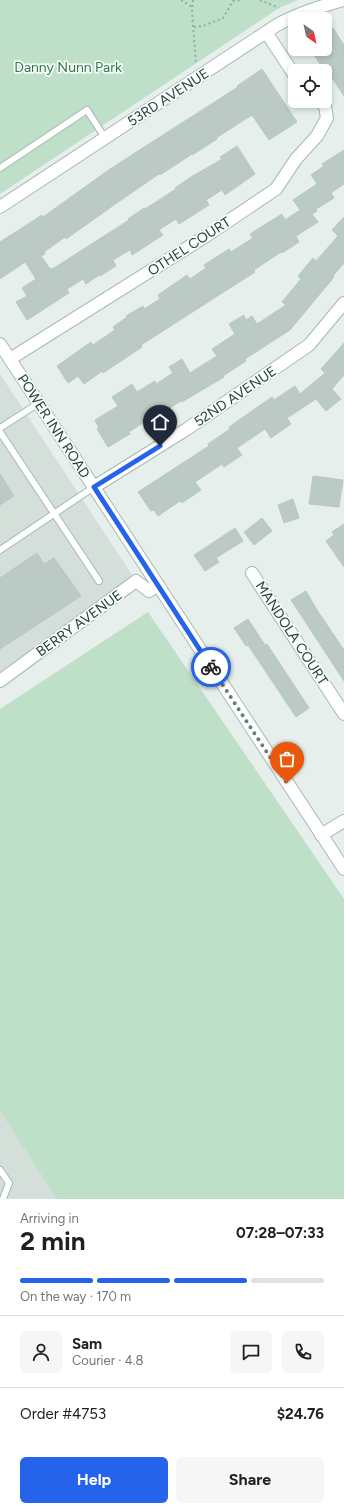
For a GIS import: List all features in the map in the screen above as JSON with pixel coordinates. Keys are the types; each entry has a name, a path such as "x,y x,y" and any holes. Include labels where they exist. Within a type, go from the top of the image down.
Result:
{"street":[{"name":"53RD AVENUE","path":"0,207 294,15 343,0"},
{"path":"266,32 288,65"},
{"name":"OTHEL COURT","path":"10,359 206,236 276,189 296,159 317,136 327,118 325,108"},
{"name":"52ND AVENUE","path":"94,487 187,429 309,345 344,303"},
{"name":"POWER INN ROAD","path":"0,344 344,869"},
{"name":"MANDOLA COURT","path":"252,573 344,714"},
{"name":"BERRY AVENUE","path":"0,681 136,581 149,591 158,585"},
{"path":"321,835 344,821"}],"lane":[{"path":"0,168 87,110 105,138"},
{"path":"0,428 39,403"},
{"path":"0,432 99,581"},
{"path":"0,550 94,487"},
{"path":"0,1170 9,1183 3,1199"}],"path":[{"path":"182,0 192,7"},
{"path":"193,0 192,7 196,63"},
{"path":"194,27 203,26 223,18 233,1 242,0"},
{"path":"261,0 279,8"}],"shaded area":[{"path":"0,374 136,581 0,672"},
{"path":"0,1098 65,1199 0,1199"}],"green space":[{"name":"Danny Nunn Park","path":"0,0 298,0 279,8 0,194"},
{"path":"148,612 344,899 344,1199 57,1199 0,1111 0,709"}],"building":[{"path":"332,29 344,45 344,96 332,78 332,64 320,64 315,56 332,56"},
{"path":"262,69 297,122 269,140 252,115 192,155 160,175 159,174 66,239 65,237 44,252 45,254 41,256 50,269 54,268 129,220 128,219 144,208 145,209 176,189 175,188 191,177 222,159 220,157 237,146 255,174 225,195 222,190 206,200 209,205 179,224 176,219 159,230 163,235 132,255 130,250 113,260 116,266 86,284 83,279 67,289 69,293 27,320 16,302 27,296 22,288 36,279 25,262 0,279 0,242 42,215 43,217 110,169 238,87 237,86"},
{"path":"344,150 344,184 331,193 334,198 316,209 317,211 312,214 318,222 296,236 299,242 282,253 281,252 254,270 255,272 141,345 142,347 103,373 102,371 84,384 78,376 68,383 57,366 91,342 93,345 115,330 113,327 127,317 126,316 143,306 144,309 160,299 158,295 187,275 190,279 206,268 204,265 229,249 231,252 253,238 250,234 282,214 285,220 300,210 293,200 317,184 311,175 324,166 322,164"},
{"path":"344,217 344,263 290,330 245,359 246,361 223,376 224,377 182,402 181,401 156,416 155,415 129,432 130,434 108,447 97,429 99,428 95,420 118,406 112,397 132,384 137,392 155,381 156,384 173,373 169,367 182,359 190,373 217,356 212,349 235,334 229,324 244,315 246,320 252,316 257,324 286,305 282,302 301,279 298,276 313,258 316,261 338,236 332,230"},
{"path":"344,343 344,375 332,389 341,399 326,411 316,399 287,418 291,424 271,438 265,429 237,448 242,455 224,467 222,464 195,482 201,490 182,503 180,501 158,516 154,510 151,511 138,492 209,446 208,444 230,429 229,427 272,397 274,400 295,386 300,394 325,373 321,369"},
{"path":"0,474 14,496 0,505"},
{"path":"313,476 343,480 339,507 309,504"},
{"path":"293,499 299,518 284,523 278,505"},
{"path":"262,518 272,531 254,545 244,532"},
{"path":"344,524 344,567 326,541 334,535 332,532"},
{"path":"235,528 243,541 216,558 219,562 205,571 194,555"},
{"path":"37,553 44,564 54,558 81,596 0,649 0,578"},
{"path":"306,591 344,650 344,681 291,600"},
{"path":"248,619 265,645 267,644 309,708 296,717 248,645 246,646 234,628"}],"way so far":[{"path":"211,667 287,783"}],"route":[{"path":"160,446 94,487 211,667"}]}
